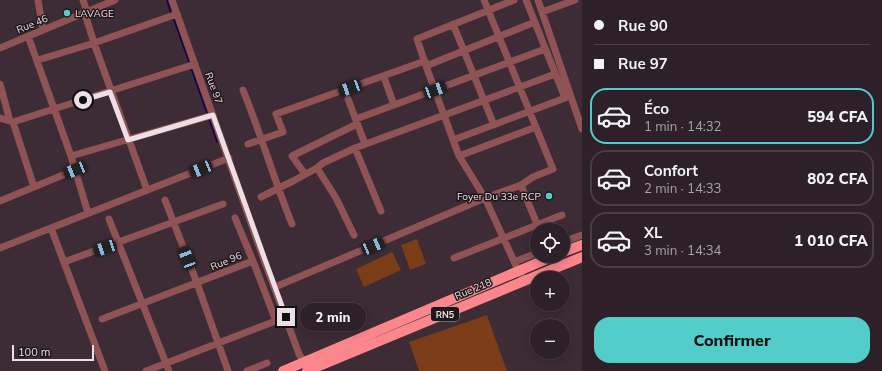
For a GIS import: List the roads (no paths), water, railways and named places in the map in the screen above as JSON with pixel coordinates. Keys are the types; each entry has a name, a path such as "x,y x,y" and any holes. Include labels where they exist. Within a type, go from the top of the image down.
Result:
{"highway":[{"path":"570,249 582,245"},
{"name":"Rue 218","path":"283,371 308,369 582,257"},
{"name":"Rue 218","path":"308,369 516,266 530,262"}],"street":[{"path":"38,0 43,30"},
{"path":"83,0 87,12 86,17 110,92 146,190"},
{"name":"Rue 46","path":"0,48 115,0"},
{"name":"Rue 97","path":"172,0 209,116 229,158 286,317 308,369"},
{"path":"275,287 485,198 521,185 533,177 553,169 484,0"},
{"path":"514,0 417,39 460,156 485,198 516,266 525,281"},
{"path":"453,140 565,98 526,0"},
{"path":"538,0 581,126"},
{"path":"542,12 575,0"},
{"path":"38,60 94,43 177,14"},
{"path":"248,144 283,132 276,114 464,50 535,22"},
{"path":"453,24 494,125"},
{"path":"28,36 38,60 71,156 88,213"},
{"path":"306,174 292,156 356,121 394,105 545,49"},
{"path":"0,118 12,122 192,65"},
{"path":"260,197 306,174 323,163 355,148 555,74"},
{"path":"385,80 394,105"},
{"path":"0,84 34,187"},
{"path":"243,90 292,224"},
{"path":"348,99 365,144"},
{"path":"71,156 209,116"},
{"path":"460,156 536,127"},
{"path":"355,148 381,211"},
{"path":"0,248 229,158"},
{"path":"317,168 336,198 354,235"},
{"path":"0,201 75,170"},
{"path":"521,185 537,223"},
{"path":"165,200 197,283 228,371"},
{"path":"64,262 223,204"},
{"path":"540,223 562,215"},
{"path":"235,218 253,261"},
{"path":"109,219 169,371"},
{"path":"454,258 530,227"},
{"path":"51,228 105,371"},
{"path":"570,239 582,235"},
{"path":"516,266 530,257"},
{"name":"Rue 96","path":"102,319 253,261 276,321"},
{"path":"146,371 286,317"},
{"path":"247,371 267,363"}],"waterway":[{"path":"167,0 171,14"},
{"path":"173,17 189,62"},
{"path":"191,68 207,113"},
{"path":"209,119 217,142"}],"place":[{"name":"LAVAGE","path":"67,13"},
{"name":"Foyer Du 33e RCP","path":"549,196"}]}
